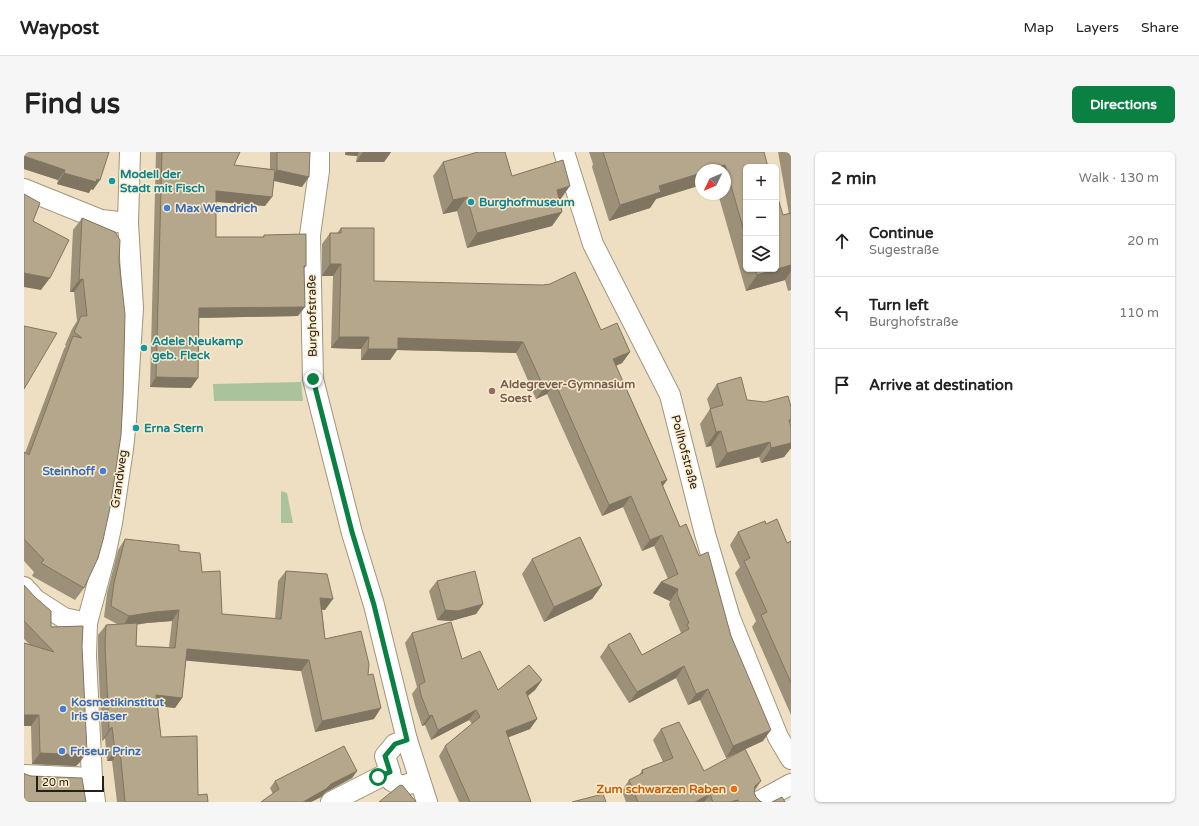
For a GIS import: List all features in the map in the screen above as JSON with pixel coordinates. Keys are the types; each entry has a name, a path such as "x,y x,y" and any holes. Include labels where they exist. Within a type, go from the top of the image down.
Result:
{"street":[{"name":"Grandweg","path":"95,802 92,778 86,656 87,623 105,556 112,523 123,449 133,308 128,223 130,152"},
{"name":"Burghofstraße","path":"319,152 310,235 313,379 352,532 374,605 407,740 427,802"},
{"name":"Pollhofstraße","path":"564,152 593,244 670,395 705,534 730,618 778,737 791,758"},
{"path":"24,189 100,220 128,223"},
{"path":"24,587 36,600 64,618 87,623"},
{"path":"407,740 395,744 385,756 392,781 401,786 420,781"},
{"path":"331,802 390,772"},
{"path":"24,775 92,778"},
{"path":"758,802 791,784"}],"green space":[{"path":"301,382 303,401 214,401 213,384"},
{"path":"281,491 287,493 293,523 281,523"}],"building":[{"path":"24,152 109,152 100,180 97,179 96,182 64,173 65,170 24,156"},
{"path":"162,152 240,152 234,165 275,170 272,197 216,191 216,237 264,237 264,235 306,234 306,266 304,266 305,307 199,308 198,378 156,377"},
{"path":"277,152 310,152 309,177 277,170"},
{"path":"478,152 505,152 512,176 563,160 570,186 557,190 562,212 477,233 467,197 453,200 443,162"},
{"path":"603,152 764,152 767,164 743,164 743,228 731,186 731,164 695,164 695,175 659,186 661,192 620,205"},
{"path":"24,194 40,203 33,221 69,240 50,278 24,273"},
{"path":"779,202 783,215 791,213 791,265 779,269"},
{"path":"82,218 115,232 120,240 119,261 125,314 121,435 110,508 103,540 98,558 84,588 41,563 44,560 24,539 24,452 29,455 73,336 82,338 74,332 81,316 87,316 83,279 79,280"},
{"path":"341,228 374,228 374,281 543,285 550,284 575,272 601,330 617,323 630,352 613,359 667,480 661,482 680,527 686,524 699,556 708,552 731,636 771,730 733,746 708,689 696,694 684,666 637,692 608,645 630,633 642,655 689,629 687,624 689,623 677,594 678,589 661,582 678,574 662,535 650,540 631,496 609,505 555,383 544,388 523,342 398,338 398,349 368,349 369,337 339,337 341,264 330,264 330,233 341,233"},
{"path":"756,272 767,272 757,275"},
{"path":"24,326 57,333 24,389"},
{"path":"741,377 747,400 765,402 788,396 791,407 791,420 789,420 791,427 791,443 771,448 770,442 727,453 721,431 716,432 710,409 723,405 717,384"},
{"path":"777,519 787,543 791,541 791,683 761,615 767,612 744,561 750,558 738,532 765,521 766,524"},
{"path":"580,537 602,585 554,607 532,559"},
{"path":"125,539 179,545 179,551 200,553 202,572 220,571 222,614 281,619 286,571 327,574 333,599 320,598 325,639 361,631 369,664 368,675 373,674 381,708 322,721 309,660 187,649 182,698 156,695 161,737 197,736 198,795 207,794 208,802 125,802 120,750 115,751 112,727 109,730 105,645 106,625 137,623 136,646 175,648 179,610 129,616 111,606 114,583"},
{"path":"475,571 483,604 458,611 445,610 437,581"},
{"path":"24,585 51,611 51,627 83,626 82,646 87,752 84,755 40,753 39,715 24,715 24,643 54,652 24,621"},
{"path":"451,622 462,659 480,651 498,690 529,665 542,680 526,692 537,719 506,731 531,802 470,802 445,746 480,717 476,710 438,730 432,715 429,716 421,695 419,685 425,682 412,633"},
{"path":"679,722 704,771 745,749 761,781 755,786 754,792 756,797 762,802 739,802 738,800 730,802 713,802 710,794 695,802 638,802 629,780 643,773 642,770 673,758 661,729"},
{"path":"344,746 357,771 331,784 326,789 303,802 261,802 279,789 275,781"},
{"path":"24,773 31,776 82,778 86,802 24,802"},
{"path":"400,785 403,786 416,802 379,802"},
{"path":"603,794 606,802 572,802"},
{"path":"782,797 785,802 772,802"}],"place":[{"name":"Modell der Stadt mit Fisch","path":"112,181"},
{"name":"Burghofmuseum","path":"471,202"},
{"name":"Max Wendrich","path":"167,208"},
{"name":"Adele Neukamp geb. Fleck","path":"144,348"},
{"name":"Aldegrever-Gymnasium Soest","path":"492,391"},
{"name":"Erna Stern","path":"136,428"},
{"name":"Steinhoff","path":"103,471"},
{"name":"Kosmetikinstitut Iris Gläser","path":"63,709"},
{"name":"Friseur Prinz","path":"62,751"},
{"name":"Zum schwarzen Raben","path":"734,789"}],"route":[{"path":"313,379 352,532 374,605 407,740 395,744 385,756 390,772 378,777"}]}
